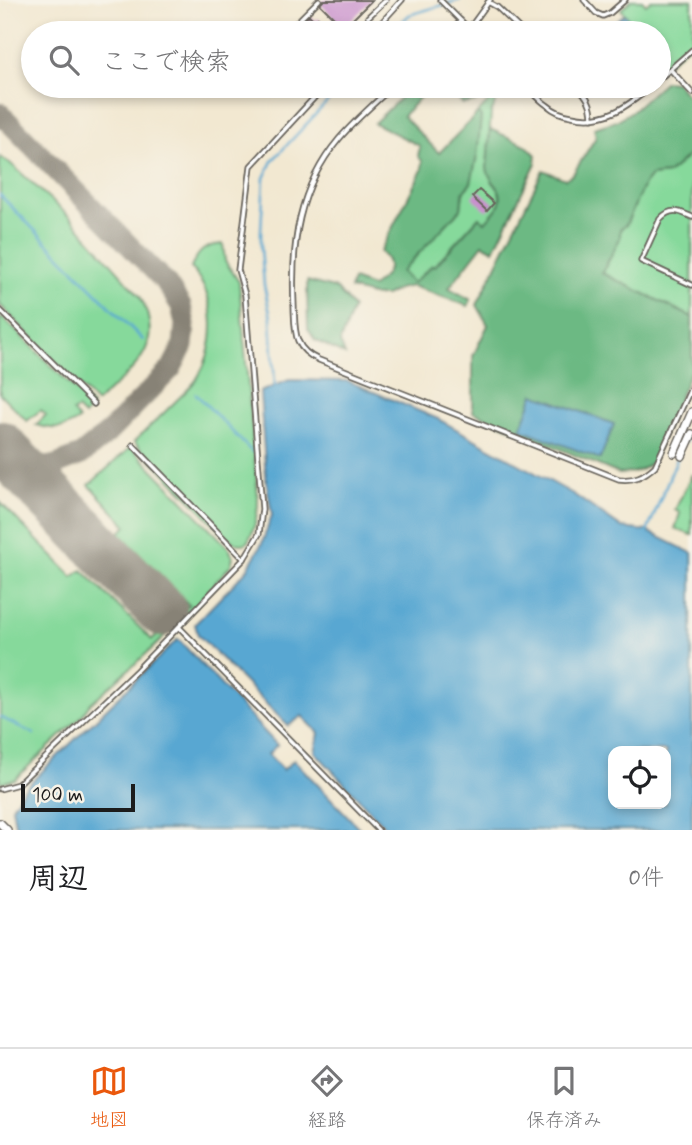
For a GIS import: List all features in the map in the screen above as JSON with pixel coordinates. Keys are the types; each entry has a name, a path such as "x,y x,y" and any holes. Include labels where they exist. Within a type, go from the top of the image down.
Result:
{"street":[{"path":"674,453 692,412"},
{"path":"682,456 692,434"},
{"path":"0,823 7,830"}],"lane":[{"path":"298,21 319,0"},
{"path":"377,0 381,4"},
{"path":"368,16 386,0"},
{"path":"383,21 402,0"},
{"path":"440,0 461,21"},
{"path":"584,0 596,13 606,16 625,0"},
{"path":"475,21 489,1 512,21"},
{"path":"671,68 692,50"},
{"path":"671,70 692,93"},
{"path":"0,789 18,784 137,670 244,559 259,534 262,509 246,295 238,270 251,166 314,98"},
{"path":"381,98 339,139 324,160 307,194 295,239 293,271 295,332 304,351 319,360 619,479 628,480 646,474 654,466 692,386"},
{"path":"539,98 556,111 584,119 614,114 639,98"},
{"path":"588,98 592,118"},
{"path":"692,218 675,210 665,214 660,219 641,261 692,285"},
{"path":"0,310 94,404"},
{"path":"133,445 244,559"},
{"path":"178,628 378,830"}],"green space":[{"path":"631,0 642,0 646,4 651,0 692,0 692,42 671,60 671,21 630,21 621,9"},
{"path":"671,82 676,82 692,101 692,152 668,174 651,176 644,184 626,225 620,229 620,238 602,273 692,317 692,368 652,462 637,471 619,474 473,412 473,356 488,325 477,305 543,170 565,179 573,174 596,137 594,128 616,121 646,98 671,98"},
{"path":"400,98 419,98 403,116 439,153 478,113 481,117 477,156 471,183 463,192 461,209 401,272 413,283 435,266 479,217 485,222 500,203 500,193 487,168 490,129 526,145 536,155 536,163 494,250 483,244 449,288 471,300 468,306 412,286 398,289 386,296 350,289 353,280 372,287 385,275 387,262 380,252 422,170 422,161 418,156 420,146 374,123"},
{"path":"457,98 479,98 475,102 463,104"},
{"path":"492,98 496,98 491,112 487,168 499,190 501,203 485,223 479,217 434,266 413,284 401,272 461,209 463,192 471,183 481,117 478,113"},
{"path":"692,152 692,317 602,274 620,238 620,229 626,225 644,184 651,176 668,174"},
{"path":"0,157 72,219 140,296 148,315 148,345 142,357 96,403 0,305"},
{"path":"223,244 225,261 239,282 258,499 254,527 247,543 243,544 235,543 225,535 134,442 192,385 203,367 211,338 212,322 206,293 191,268 203,250"},
{"path":"307,281 337,289 353,308 340,342 345,355 315,340 308,329"},
{"path":"0,318 92,406 84,416 77,409 73,412 79,420 68,426 54,428 36,425 46,415 41,410 27,421 0,394"},
{"path":"131,447 229,548 233,557 231,565 193,608 90,704 81,717 15,779 0,783 0,502 73,577 82,570 152,640 189,605 119,533 127,526 89,485"},
{"path":"692,474 692,535 675,529 680,513 675,510"}],"water":[{"path":"625,14 630,21 616,21"},
{"path":"289,380 348,381 438,419 573,494 622,528 647,531 692,553 692,830 388,830 315,752 319,733 302,716 288,726 198,635 195,624 247,570 262,543 272,515 266,480 260,392"},
{"path":"534,394 614,424 600,459 521,429"},
{"path":"178,639 277,745 268,754 283,770 294,760 361,830 20,830 15,824 12,807 23,790"}],"building":[{"path":"324,0 372,0 351,21 337,21 320,4"},
{"path":"309,15 315,21 303,21"},
{"path":"479,190 494,203 487,211 472,197"}],"waterway":[{"path":"403,21 409,15 460,0"},
{"path":"275,387 271,318 264,285 261,248 264,178 272,161 331,98"},
{"path":"0,195 143,340"},
{"path":"196,394 252,452"},
{"path":"685,442 692,426"},
{"path":"647,532 679,454"},
{"path":"0,717 34,734"}],"taxiway":[{"path":"0,113 166,283 181,306 185,324 183,346 171,369 107,434 81,455 56,465 25,471"}],"runway":[{"path":"0,446 162,611"}]}
